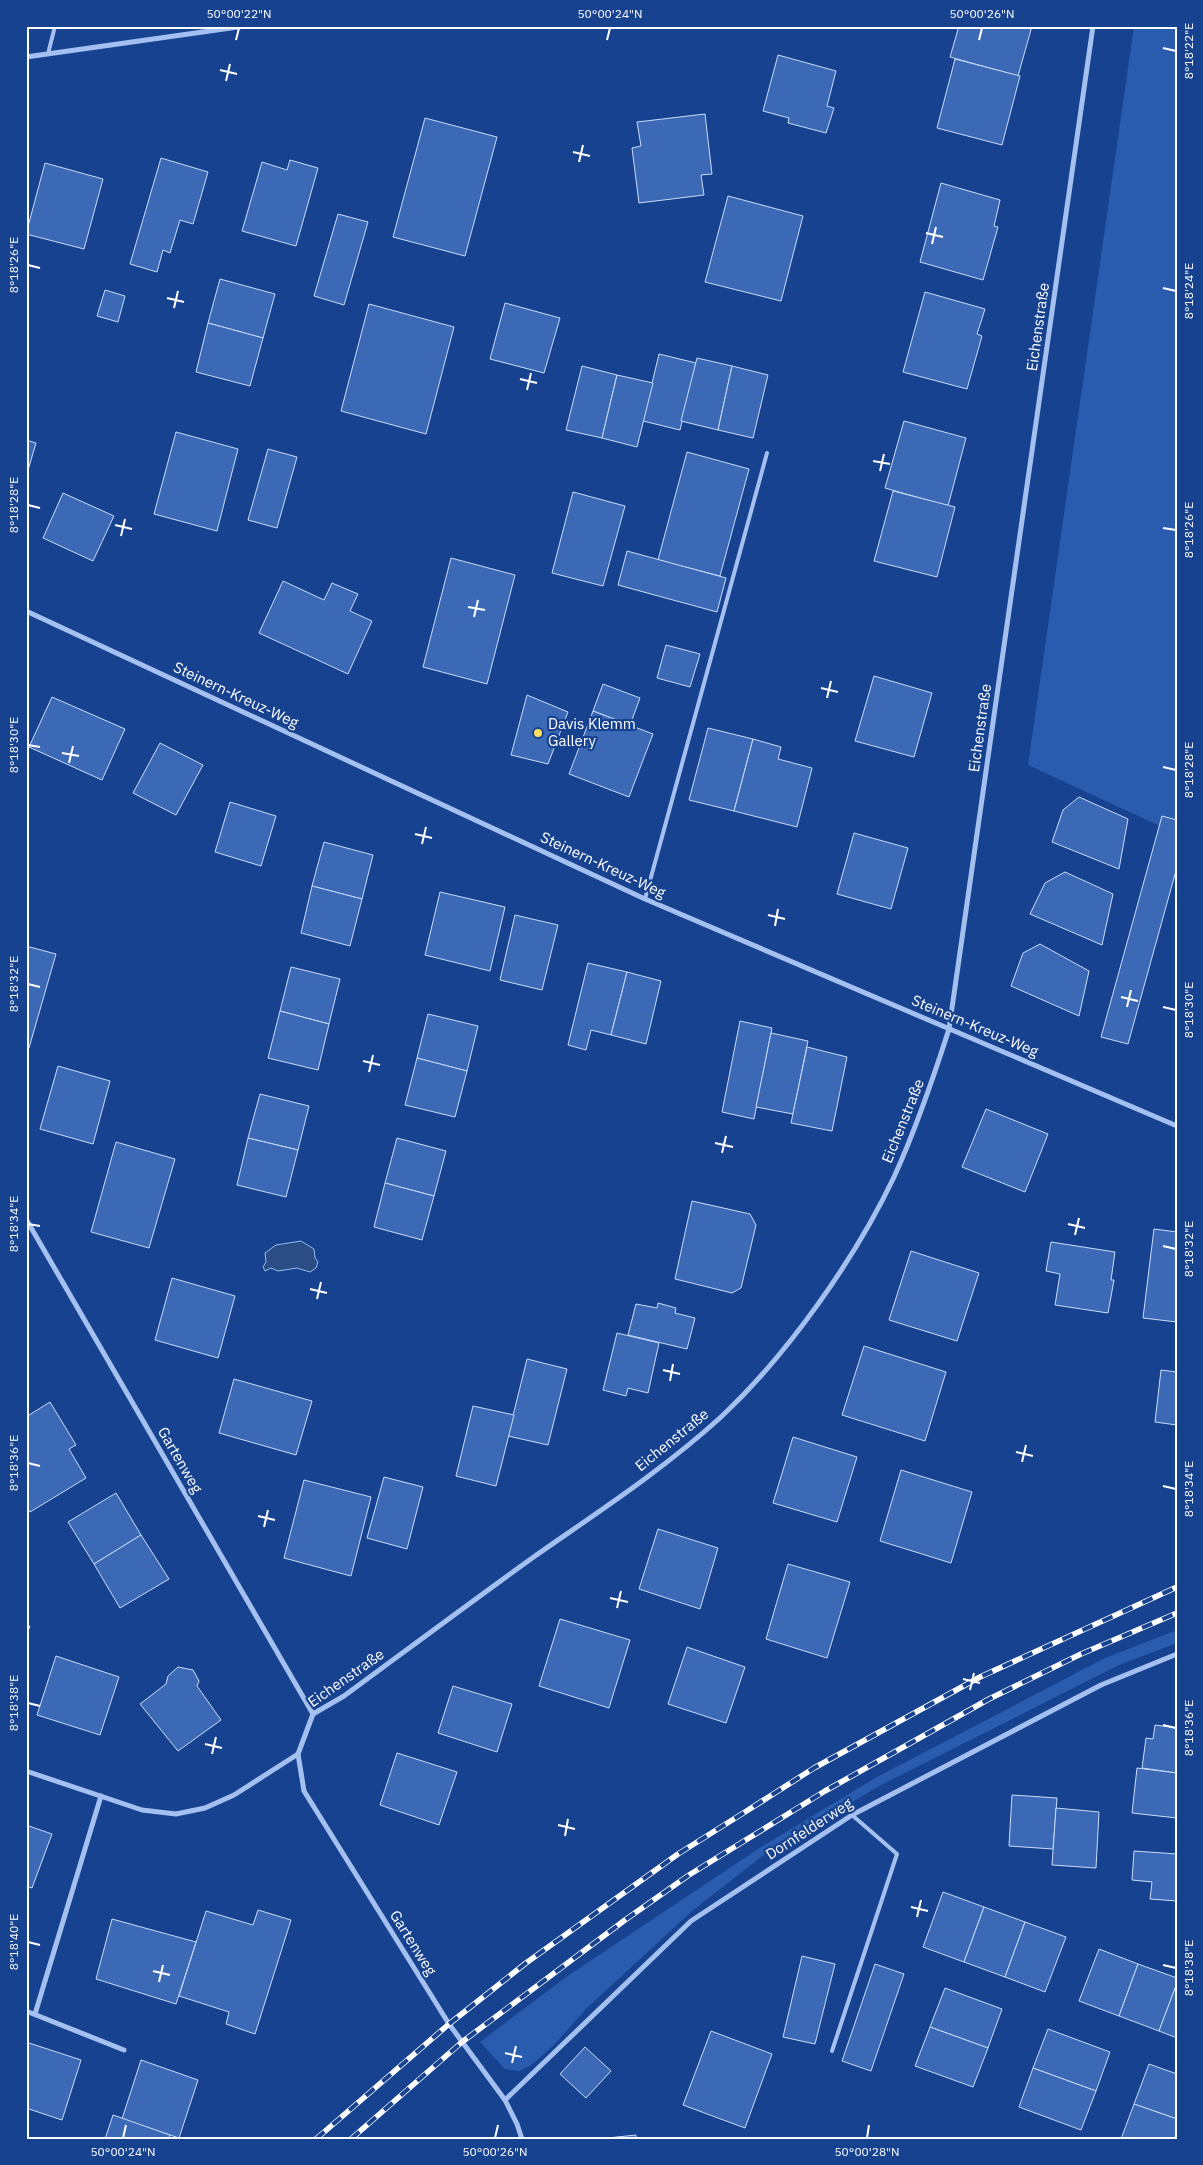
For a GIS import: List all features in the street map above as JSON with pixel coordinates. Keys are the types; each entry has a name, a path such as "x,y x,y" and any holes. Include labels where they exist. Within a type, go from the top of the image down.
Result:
{"street":[{"path":"26,57 244,26"},
{"name":"Eichenstraße","path":"298,1754 313,1714 344,1696 639,1484 721,1417 763,1372 813,1311 862,1236 902,1158 928,1095 949,1029 1093,26"},
{"name":"Steinern-Kreuz-Weg","path":"26,611 645,899 1177,1126"},
{"name":"Gartenweg","path":"26,1219 313,1714"},
{"name":"Dornfelderweg","path":"505,2100 691,1921 852,1815 1101,1685 1177,1654"},
{"path":"26,1771 142,1810 176,1814 205,1808 234,1795 298,1754"},
{"name":"Gartenweg","path":"298,1754 304,1791 449,2024 505,2100 522,2139"},
{"path":"35,2014 100,1796"},
{"path":"26,2011 124,2050"}],"lane":[{"path":"48,54 55,26"},
{"path":"645,899 767,453"},
{"path":"832,2051 897,1854 852,1815"}],"shaded area":[{"path":"1134,26 1177,26 1177,834 1028,765"},
{"path":"301,1241 314,1249 315,1258 318,1262 316,1268 310,1272 297,1268 278,1271 271,1268 265,1271 263,1267 266,1262 265,1253 276,1245"},
{"path":"1177,1630 1177,1643 1119,1665 881,1785 765,1854 692,1911 587,2008 553,2046 530,2066 519,2071 505,2069 480,2042 566,1977 761,1847 877,1777 1105,1658"}],"building":[{"path":"959,26 1032,26 1018,76 950,57"},
{"path":"778,55 836,71 827,106 834,108 826,133 788,123 789,118 763,111"},
{"path":"955,59 1020,76 1002,145 937,128"},
{"path":"705,114 712,174 701,175 704,195 639,203 632,148 641,146 637,122"},
{"path":"425,118 497,137 465,256 393,237"},
{"path":"161,158 208,172 193,224 180,220 170,253 163,250 157,272 130,264"},
{"path":"290,160 318,168 296,246 242,231 262,162 287,170"},
{"path":"45,163 103,179 84,249 26,234"},
{"path":"941,183 1000,200 994,226 998,227 983,280 920,262"},
{"path":"728,196 803,216 781,301 705,282"},
{"path":"338,214 368,222 344,305 314,296"},
{"path":"220,279 275,294 263,338 208,323"},
{"path":"105,290 125,296 118,322 97,316"},
{"path":"925,292 985,309 977,334 982,336 967,389 903,372"},
{"path":"505,303 560,318 544,373 490,359"},
{"path":"369,304 454,327 426,434 341,411"},
{"path":"208,323 263,338 250,386 196,372"},
{"path":"659,354 696,363 680,430 643,421"},
{"path":"697,358 732,366 718,430 681,421"},
{"path":"582,366 617,375 602,438 566,430"},
{"path":"732,366 768,375 753,438 718,430"},
{"path":"617,375 653,383 637,447 602,438"},
{"path":"904,421 966,438 948,506 885,488"},
{"path":"176,432 238,449 217,531 154,514"},
{"path":"26,440 36,443 26,477"},
{"path":"268,449 297,457 277,528 248,520"},
{"path":"687,452 749,469 720,576 658,560"},
{"path":"893,491 955,507 937,577 874,561"},
{"path":"573,492 625,506 603,586 552,573"},
{"path":"63,493 114,516 93,561 43,538"},
{"path":"627,551 726,578 717,612 618,585"},
{"path":"451,558 515,575 487,684 423,667"},
{"path":"283,581 324,600 332,583 358,594 350,611 372,621 348,674 259,633"},
{"path":"666,645 700,654 690,687 657,678"},
{"path":"874,676 932,693 914,757 855,741"},
{"path":"603,684 640,698 630,725 593,711"},
{"name":"Davis Klemm Gallery","path":"527,695 568,712 548,764 511,755"},
{"path":"52,697 125,729 102,780 29,747"},
{"path":"593,711 653,734 629,797 569,774"},
{"path":"708,728 753,739 734,811 689,800"},
{"path":"753,739 781,747 778,759 812,768 797,827 734,811"},
{"path":"160,743 203,765 176,815 133,793"},
{"path":"1079,797 1128,819 1119,869 1052,842 1063,810"},
{"path":"230,802 276,816 261,866 215,852"},
{"path":"1162,816 1177,820 1177,867 1128,1044 1101,1037"},
{"path":"854,833 908,848 891,909 837,894"},
{"path":"324,842 373,855 362,899 312,886"},
{"path":"1065,872 1113,894 1102,945 1030,914 1045,883"},
{"path":"312,886 362,899 350,946 301,933"},
{"path":"440,892 505,907 490,971 425,955"},
{"path":"515,915 558,925 542,990 500,980"},
{"path":"1040,944 1089,971 1079,1016 1011,986 1023,953"},
{"path":"26,946 56,954 29,1048 26,1048"},
{"path":"588,963 627,972 611,1035 591,1030 586,1050 568,1045"},
{"path":"291,967 340,979 329,1024 280,1011"},
{"path":"627,972 661,981 646,1044 611,1035"},
{"path":"280,1011 329,1024 318,1070 268,1058"},
{"path":"428,1014 478,1026 467,1071 417,1058"},
{"path":"740,1021 772,1028 754,1119 722,1112"},
{"path":"771,1033 808,1041 793,1114 756,1107"},
{"path":"807,1047 847,1057 832,1131 791,1123"},
{"path":"417,1058 467,1071 455,1117 405,1105"},
{"path":"58,1066 110,1081 93,1144 40,1129"},
{"path":"260,1094 309,1106 298,1150 248,1138"},
{"path":"986,1109 1048,1134 1025,1192 962,1167"},
{"path":"248,1138 298,1150 286,1197 237,1185"},
{"path":"397,1138 446,1151 434,1196 385,1183"},
{"path":"116,1142 175,1159 149,1248 91,1232"},
{"path":"385,1183 434,1196 422,1240 374,1227"},
{"path":"692,1201 750,1214 756,1225 741,1288 732,1293 675,1279"},
{"path":"1154,1229 1177,1232 1177,1322 1143,1318"},
{"path":"1051,1242 1115,1252 1111,1280 1114,1280 1108,1313 1055,1305 1060,1274 1046,1271"},
{"path":"911,1251 979,1273 957,1341 889,1320"},
{"path":"172,1278 235,1296 218,1358 155,1340"},
{"path":"658,1303 676,1308 675,1313 695,1318 687,1349 628,1335 636,1304 657,1308"},
{"path":"617,1333 659,1343 648,1393 628,1388 626,1396 603,1390"},
{"path":"864,1346 946,1372 925,1441 842,1415"},
{"path":"527,1359 567,1369 548,1445 508,1436"},
{"path":"1161,1370 1177,1372 1177,1425 1155,1422"},
{"path":"234,1379 312,1401 296,1455 219,1433"},
{"path":"50,1402 76,1445 69,1449 86,1478 30,1512 26,1507 26,1417"},
{"path":"473,1406 514,1415 496,1486 456,1476"},
{"path":"793,1437 857,1457 837,1522 773,1503"},
{"path":"901,1470 972,1492 951,1563 880,1541"},
{"path":"384,1477 423,1487 407,1549 367,1538"},
{"path":"304,1480 371,1497 351,1576 284,1558"},
{"path":"116,1493 141,1535 94,1564 68,1522"},
{"path":"658,1529 718,1548 700,1609 639,1589"},
{"path":"141,1535 169,1579 120,1608 94,1564"},
{"path":"788,1564 850,1582 827,1658 766,1639"},
{"path":"560,1619 630,1640 609,1708 539,1686"},
{"path":"26,1625 30,1626 26,1637"},
{"path":"687,1647 745,1667 726,1723 668,1704"},
{"path":"56,1656 119,1677 100,1735 37,1715"},
{"path":"178,1667 193,1670 199,1681 197,1686 221,1720 178,1751 140,1704 166,1684 168,1676"},
{"path":"453,1686 512,1704 497,1752 438,1733"},
{"path":"1155,1725 1177,1728 1177,1773 1142,1768 1146,1738 1153,1739"},
{"path":"397,1753 457,1772 439,1825 380,1805"},
{"path":"1137,1768 1177,1773 1177,1818 1132,1813"},
{"path":"1012,1795 1057,1798 1053,1849 1009,1846"},
{"path":"1056,1808 1099,1812 1096,1868 1052,1865"},
{"path":"26,1825 52,1834 32,1888 26,1886"},
{"path":"1134,1851 1177,1854 1177,1901 1150,1899 1152,1882 1132,1880"},
{"path":"943,1892 984,1907 964,1962 923,1947"},
{"path":"984,1907 1025,1922 1005,1977 964,1962"},
{"path":"258,1910 291,1920 255,2034 226,2024 229,2012 179,1996 206,1911 253,1925"},
{"path":"112,1919 196,1942 176,2004 96,1979"},
{"path":"1025,1922 1066,1937 1045,1992 1005,1977"},
{"path":"1099,1949 1138,1964 1119,2016 1079,2001"},
{"path":"802,1956 835,1964 815,2044 783,2037"},
{"path":"875,1964 904,1974 871,2071 842,2061"},
{"path":"1138,1964 1177,1978 1177,1983 1159,2031 1119,2016"},
{"path":"1177,1983 1177,2038 1159,2031"},
{"path":"945,1988 1002,2009 988,2048 930,2027"},
{"path":"930,2027 988,2048 973,2087 915,2066"},
{"path":"1048,2029 1110,2052 1096,2091 1033,2068"},
{"path":"711,2031 772,2054 745,2128 683,2105"},
{"path":"26,2042 81,2060 62,2120 26,2108"},
{"path":"585,2047 611,2071 586,2098 560,2074"},
{"path":"141,2060 198,2080 179,2138 122,2119"},
{"path":"1149,2064 1177,2074 1177,2119 1134,2104"},
{"path":"1033,2068 1096,2091 1081,2130 1019,2107"},
{"path":"1134,2104 1177,2119 1177,2139 1121,2139"},
{"path":"113,2115 170,2135 169,2139 105,2139"},
{"path":"636,2135 636,2139 598,2139"}],"railway":[{"path":"316,2139 449,2024 526,1963 678,1854 814,1768 980,1677 1177,1587"},
{"path":"351,2139 462,2042 625,1920 689,1875 825,1791 989,1699 1081,1654 1177,1613"}],"place":[{"name":"Davis Klemm Gallery","path":"538,733"}]}
